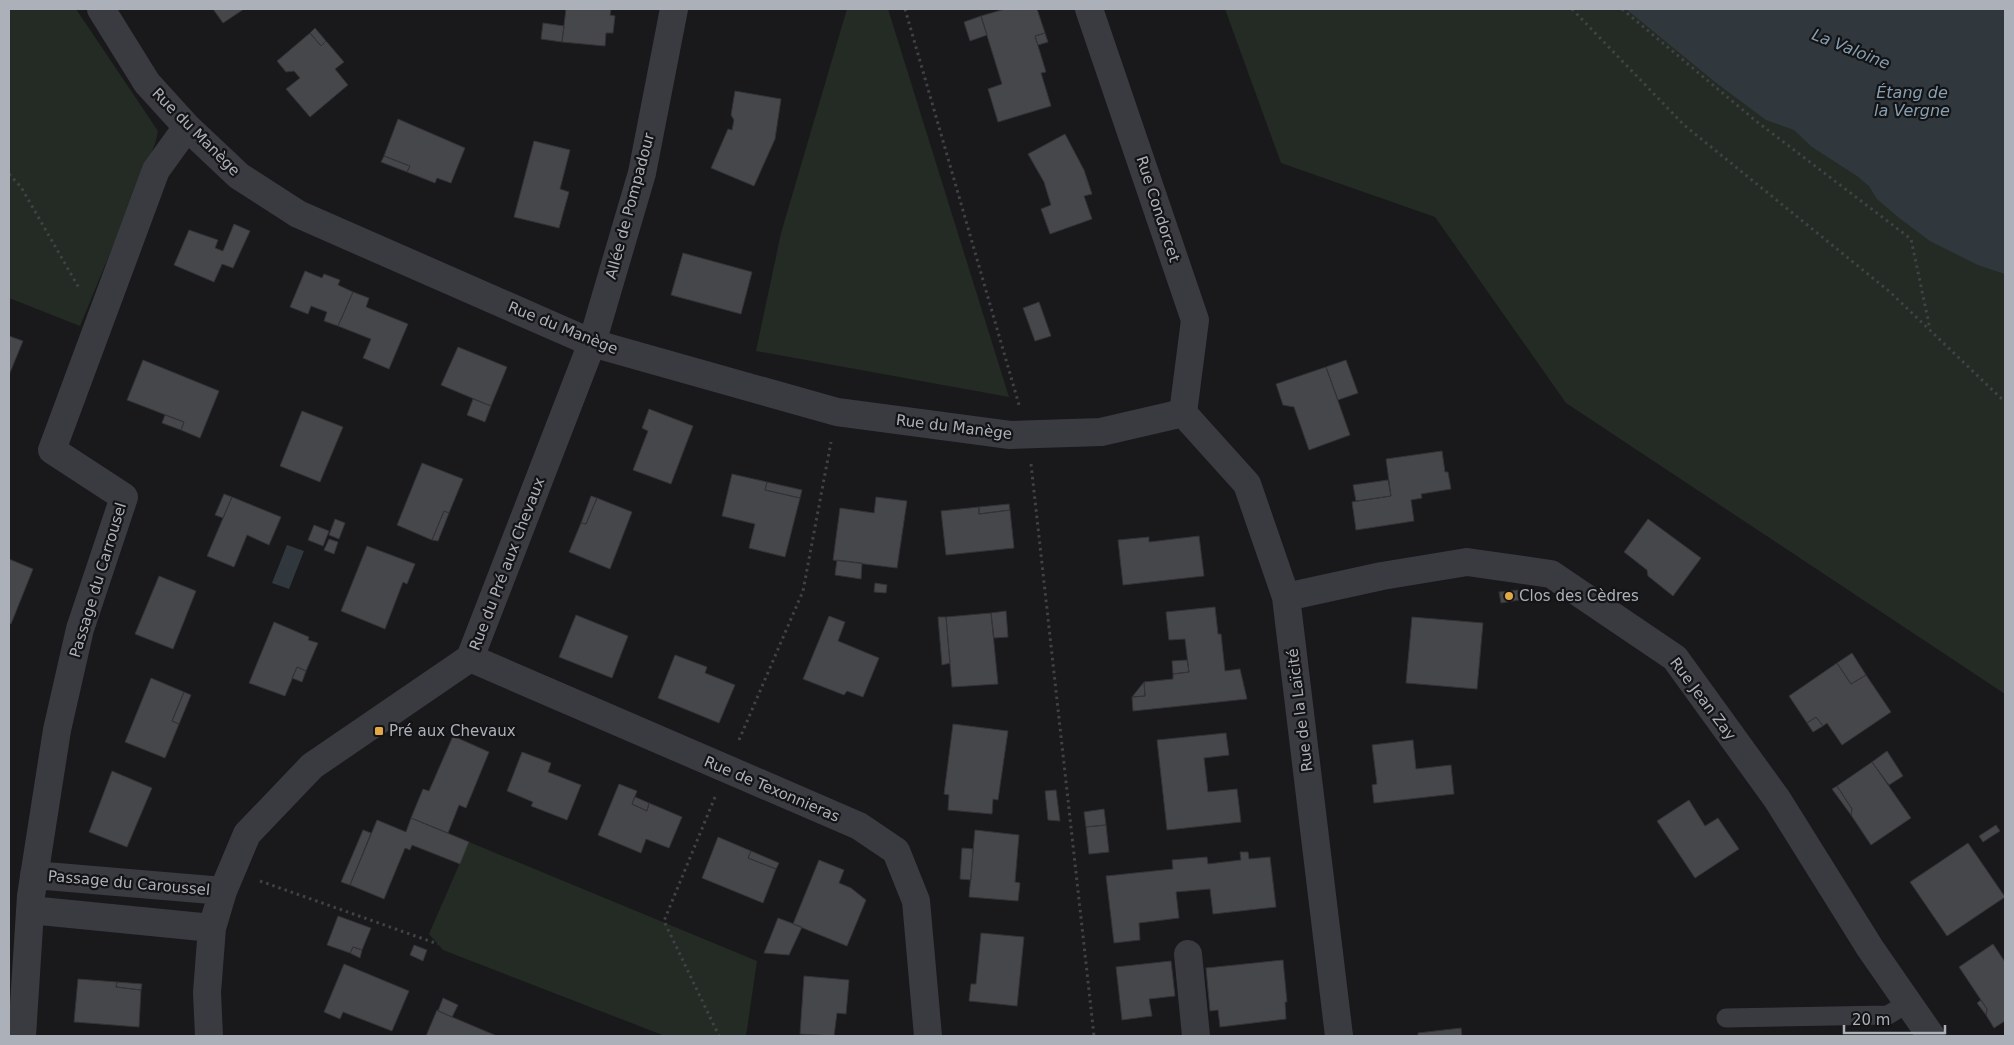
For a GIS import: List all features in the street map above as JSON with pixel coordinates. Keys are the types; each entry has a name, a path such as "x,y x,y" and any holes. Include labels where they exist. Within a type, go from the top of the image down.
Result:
{"street":[{"name":"Rue du Manège","path":"101,9 147,82 186,127 239,176 298,214 592,343 837,412 1010,435 1101,432 1183,413"},
{"name":"Allée de Pompadour","path":"592,343 642,173 674,9"},
{"name":"Rue Condorcet","path":"1089,9 1195,320 1183,413"},
{"name":"Passage du Carrousel","path":"22,1036 34,875 57,730 80,629 124,498 52,450 156,170 186,127"},
{"name":"Rue du Pré aux Chevaux","path":"209,1036 207,992 212,928 227,881 247,834 312,766 470,658 592,343"},
{"name":"Rue de la Laïcité","path":"1183,413 1247,484 1286,597 1339,1036"},
{"name":"Rue Jean Zay","path":"1286,597 1382,576 1467,562 1551,574 1675,658 1777,799 1870,948 1931,1036"},
{"name":"Rue de Texonnieras","path":"470,658 859,826 896,851 916,901 928,1036"},
{"name":"Passage du Caroussel","path":"34,875 227,881"},
{"path":"30,910 212,928"},
{"path":"1188,954 1196,1036"}],"lane":[{"path":"1726,1018 1888,1015 1908,1002"}],"path":[{"path":"905,9 1028,434 1094,1036"},
{"path":"1572,9 1684,126 1890,292 2005,402"},
{"path":"1622,9 1756,121 1911,239 1930,330"},
{"path":"9,174 21,187 99,323"},
{"path":"719,1036 664,921 803,591 837,412"},
{"path":"227,881 438,944"}],"shaded area":[{"path":"9,9 76,9 158,131 155,144 80,326 9,298"},
{"path":"847,9 888,9 1009,397 756,351 781,233"},
{"path":"1225,9 1935,9 2005,131 2005,694 1566,403 1435,217 1281,163"},
{"path":"469,842 757,961 746,1036 665,1036 443,950 429,934"}],"water":[{"name":"Étang de la Vergne","path":"1626,9 2005,9 2005,274 1978,265 1930,241 1877,199 1869,186 1857,176 1812,147 1794,130 1766,120 1715,82"},
{"path":"287,545 304,551 289,589 272,583"}],"building":[{"path":"213,9 244,9 223,23"},
{"path":"566,9 611,9 610,15 615,16 613,33 606,33 605,46 562,42"},
{"path":"1005,9 1037,9 1045,33 1035,36 1046,72 1041,73 1051,106 998,122 988,89 1002,84 981,16"},
{"path":"981,16 987,35 970,41 964,22"},
{"path":"543,23 564,26 562,42 541,39"},
{"path":"315,28 326,41 321,46 310,33"},
{"path":"310,33 321,46 326,41 344,62 335,69 348,85 310,117 286,89 300,78 294,71 286,72 277,61"},
{"path":"1045,33 1048,42 1038,45 1035,36"},
{"path":"735,91 781,99 775,139 754,186 711,168 728,129 732,130 734,120 731,115"},
{"path":"398,119 465,148 451,183 437,178 435,183 407,172 410,166 384,156"},
{"path":"1065,134 1084,170 1092,194 1084,196 1092,219 1050,234 1041,209 1051,205 1044,182 1028,154"},
{"path":"534,141 570,150 560,189 569,192 559,228 514,217"},
{"path":"384,156 410,166 407,172 381,162"},
{"path":"234,224 250,231 233,268 222,264 214,282 174,265 189,230 218,240 215,248 223,251"},
{"path":"683,253 752,272 741,314 671,295"},
{"path":"305,271 322,278 324,274 340,280 338,285 353,292 338,326 324,321 327,312 311,306 308,314 290,307"},
{"path":"353,292 369,298 366,307 408,324 389,369 363,358 371,339 338,326"},
{"path":"1039,302 1051,336 1035,341 1023,308"},
{"path":"9,336 23,341 9,375"},
{"path":"458,347 507,367 491,406 441,385"},
{"path":"143,360 219,391 200,438 181,430 184,422 127,400"},
{"path":"1346,360 1358,393 1338,400 1326,367"},
{"path":"1326,367 1350,435 1309,450 1294,407 1283,405 1276,384"},
{"path":"473,399 491,406 485,422 467,415"},
{"path":"649,409 693,426 671,484 633,470 648,431 642,428"},
{"path":"302,411 343,427 320,482 280,466"},
{"path":"165,415 184,422 181,430 162,423"},
{"path":"1442,451 1445,472 1448,472 1451,489 1421,494 1422,498 1411,500 1414,521 1356,530 1352,502 1391,496 1386,459"},
{"path":"422,463 463,479 449,513 444,511 432,540 397,525"},
{"path":"732,474 767,482 765,490 800,498 785,557 749,548 755,524 722,516"},
{"path":"1388,480 1391,496 1356,501 1353,485"},
{"path":"767,482 802,490 800,498 765,490"},
{"path":"224,494 232,497 223,518 215,515"},
{"path":"591,496 597,498 586,524 581,523"},
{"path":"232,497 281,517 269,545 247,535 234,567 207,556"},
{"path":"876,497 907,501 897,568 833,560 840,508 874,513"},
{"path":"597,498 632,512 610,569 569,552 581,523 586,524"},
{"path":"1009,504 1010,510 979,514 979,507"},
{"path":"979,507 979,514 1010,510 1014,548 946,555 941,511"},
{"path":"444,511 449,513 438,541 432,540"},
{"path":"335,519 345,523 339,539 329,535"},
{"path":"1648,519 1701,558 1673,596 1648,576 1647,570 1624,552"},
{"path":"314,525 329,531 323,546 308,540"},
{"path":"1199,536 1204,576 1123,585 1118,540 1149,537 1149,542"},
{"path":"329,539 338,542 334,554 324,550"},
{"path":"367,546 415,564 407,584 403,582 385,629 341,611"},
{"path":"9,559 33,569 11,624 9,623"},
{"path":"837,560 862,563 861,579 835,575"},
{"path":"159,576 196,591 173,649 135,634"},
{"path":"875,583 887,585 886,593 874,592"},
{"name":"Clos des Cèdres","path":"1518,590 1519,600 1501,603 1499,592"},
{"path":"1215,607 1218,634 1221,634 1225,671 1240,669 1247,699 1133,711 1132,697 1145,696 1144,682 1173,679 1173,674 1189,672 1185,639 1169,640 1166,612"},
{"path":"1006,611 1008,637 994,638 991,613"},
{"path":"991,613 998,684 952,687 946,617"},
{"path":"576,615 628,636 612,678 559,657"},
{"path":"829,616 845,622 838,641 879,658 863,697 847,691 844,695 803,679"},
{"path":"938,617 946,617 950,663 942,665"},
{"path":"1412,617 1483,623 1477,689 1406,683"},
{"path":"274,622 309,637 308,640 318,643 306,671 297,667 285,696 249,683"},
{"path":"1852,653 1866,675 1851,684 1837,663"},
{"path":"675,655 707,667 705,673 735,685 719,723 658,698"},
{"path":"1187,660 1189,672 1173,674 1172,661"},
{"path":"1837,663 1851,684 1866,675 1891,712 1842,745 1827,723 1823,726 1816,717 1807,723 1789,696"},
{"path":"297,667 306,671 302,682 292,678"},
{"path":"151,678 184,692 172,721 179,724 165,758 125,742"},
{"path":"1144,682 1145,696 1132,697"},
{"path":"184,692 191,695 179,724 172,721"},
{"path":"1816,717 1823,726 1813,732 1807,723"},
{"path":"953,724 1008,731 998,800 993,799 992,814 948,810 949,795 944,794"},
{"path":"1226,733 1229,755 1204,758 1208,792 1237,789 1241,822 1167,830 1157,740"},
{"path":"453,736 489,752 466,808 459,805 448,833 411,818 423,789 429,791"},
{"path":"1413,740 1416,769 1451,765 1454,794 1374,803 1372,785 1377,784 1372,745"},
{"path":"1887,751 1903,776 1889,785 1872,762"},
{"path":"522,752 551,763 548,772 581,785 567,820 531,806 533,802 507,791"},
{"path":"1872,762 1911,818 1871,845 1851,815 1852,809 1837,786"},
{"path":"112,771 152,788 127,847 89,832"},
{"path":"619,784 637,791 632,804 647,811 649,803 682,817 669,848 646,839 641,853 598,835"},
{"path":"1837,786 1852,809 1851,815 1832,789"},
{"path":"1056,790 1060,821 1048,820 1045,791"},
{"path":"635,797 649,803 647,811 632,804"},
{"path":"1689,800 1705,826 1718,818 1739,849 1695,878 1657,821"},
{"path":"1104,809 1106,825 1086,827 1084,812"},
{"path":"411,818 469,842 460,864 412,845 410,850 405,848 384,899 350,885 377,820 406,832"},
{"path":"1106,825 1109,852 1089,854 1086,827"},
{"path":"1996,825 2000,831 1983,842 1979,836"},
{"path":"363,830 371,833 350,885 341,882"},
{"path":"975,830 1019,835 1015,882 1020,883 1018,901 969,897"},
{"path":"718,837 751,851 748,858 776,869 763,903 702,878"},
{"path":"1968,843 2005,897 1947,936 1910,882"},
{"path":"962,848 973,849 971,880 960,879"},
{"path":"751,851 779,863 776,869 748,858"},
{"path":"1240,852 1248,852 1249,859 1270,857 1276,907 1213,914 1210,889 1176,892 1179,918 1139,923 1140,940 1114,943 1106,876 1173,869 1172,860 1207,857 1208,864 1241,860"},
{"path":"819,860 844,870 839,883 851,888 866,900 847,946 793,924"},
{"path":"338,916 371,928 362,950 353,947 350,953 327,945"},
{"path":"778,918 802,927 789,955 764,953"},
{"path":"981,933 1024,937 1017,1006 969,1001 971,984 976,984"},
{"path":"1993,944 2005,962 2005,1021 1994,1028 1986,1015 1987,1009 1959,967"},
{"path":"414,945 427,950 423,961 410,955"},
{"path":"353,947 362,950 360,958 350,953"},
{"path":"1283,960 1287,1002 1285,1002 1286,1019 1220,1027 1218,1010 1210,1011 1206,968"},
{"path":"1171,961 1175,996 1149,999 1152,1016 1122,1020 1116,967"},
{"path":"344,964 409,991 392,1031 343,1012 340,1019 324,1012"},
{"path":"804,976 849,980 846,1014 837,1013 834,1036 800,1034"},
{"path":"78,979 117,982 116,987 141,990 139,1027 74,1022"},
{"path":"117,982 142,984 141,990 116,987"},
{"path":"443,998 458,1005 452,1017 438,1011"},
{"path":"1981,1000 1987,1009 1986,1015 1977,1003"},
{"path":"437,1010 452,1017 497,1036 426,1036"},
{"path":"1461,1028 1462,1036 1418,1036 1418,1033"}],"place":[{"name":"Clos des Cèdres","path":"1509,596"},
{"name":"Pré aux Chevaux","path":"379,731"}],"water label":[{"name":"La Valoine","path":"1851,49"}]}
